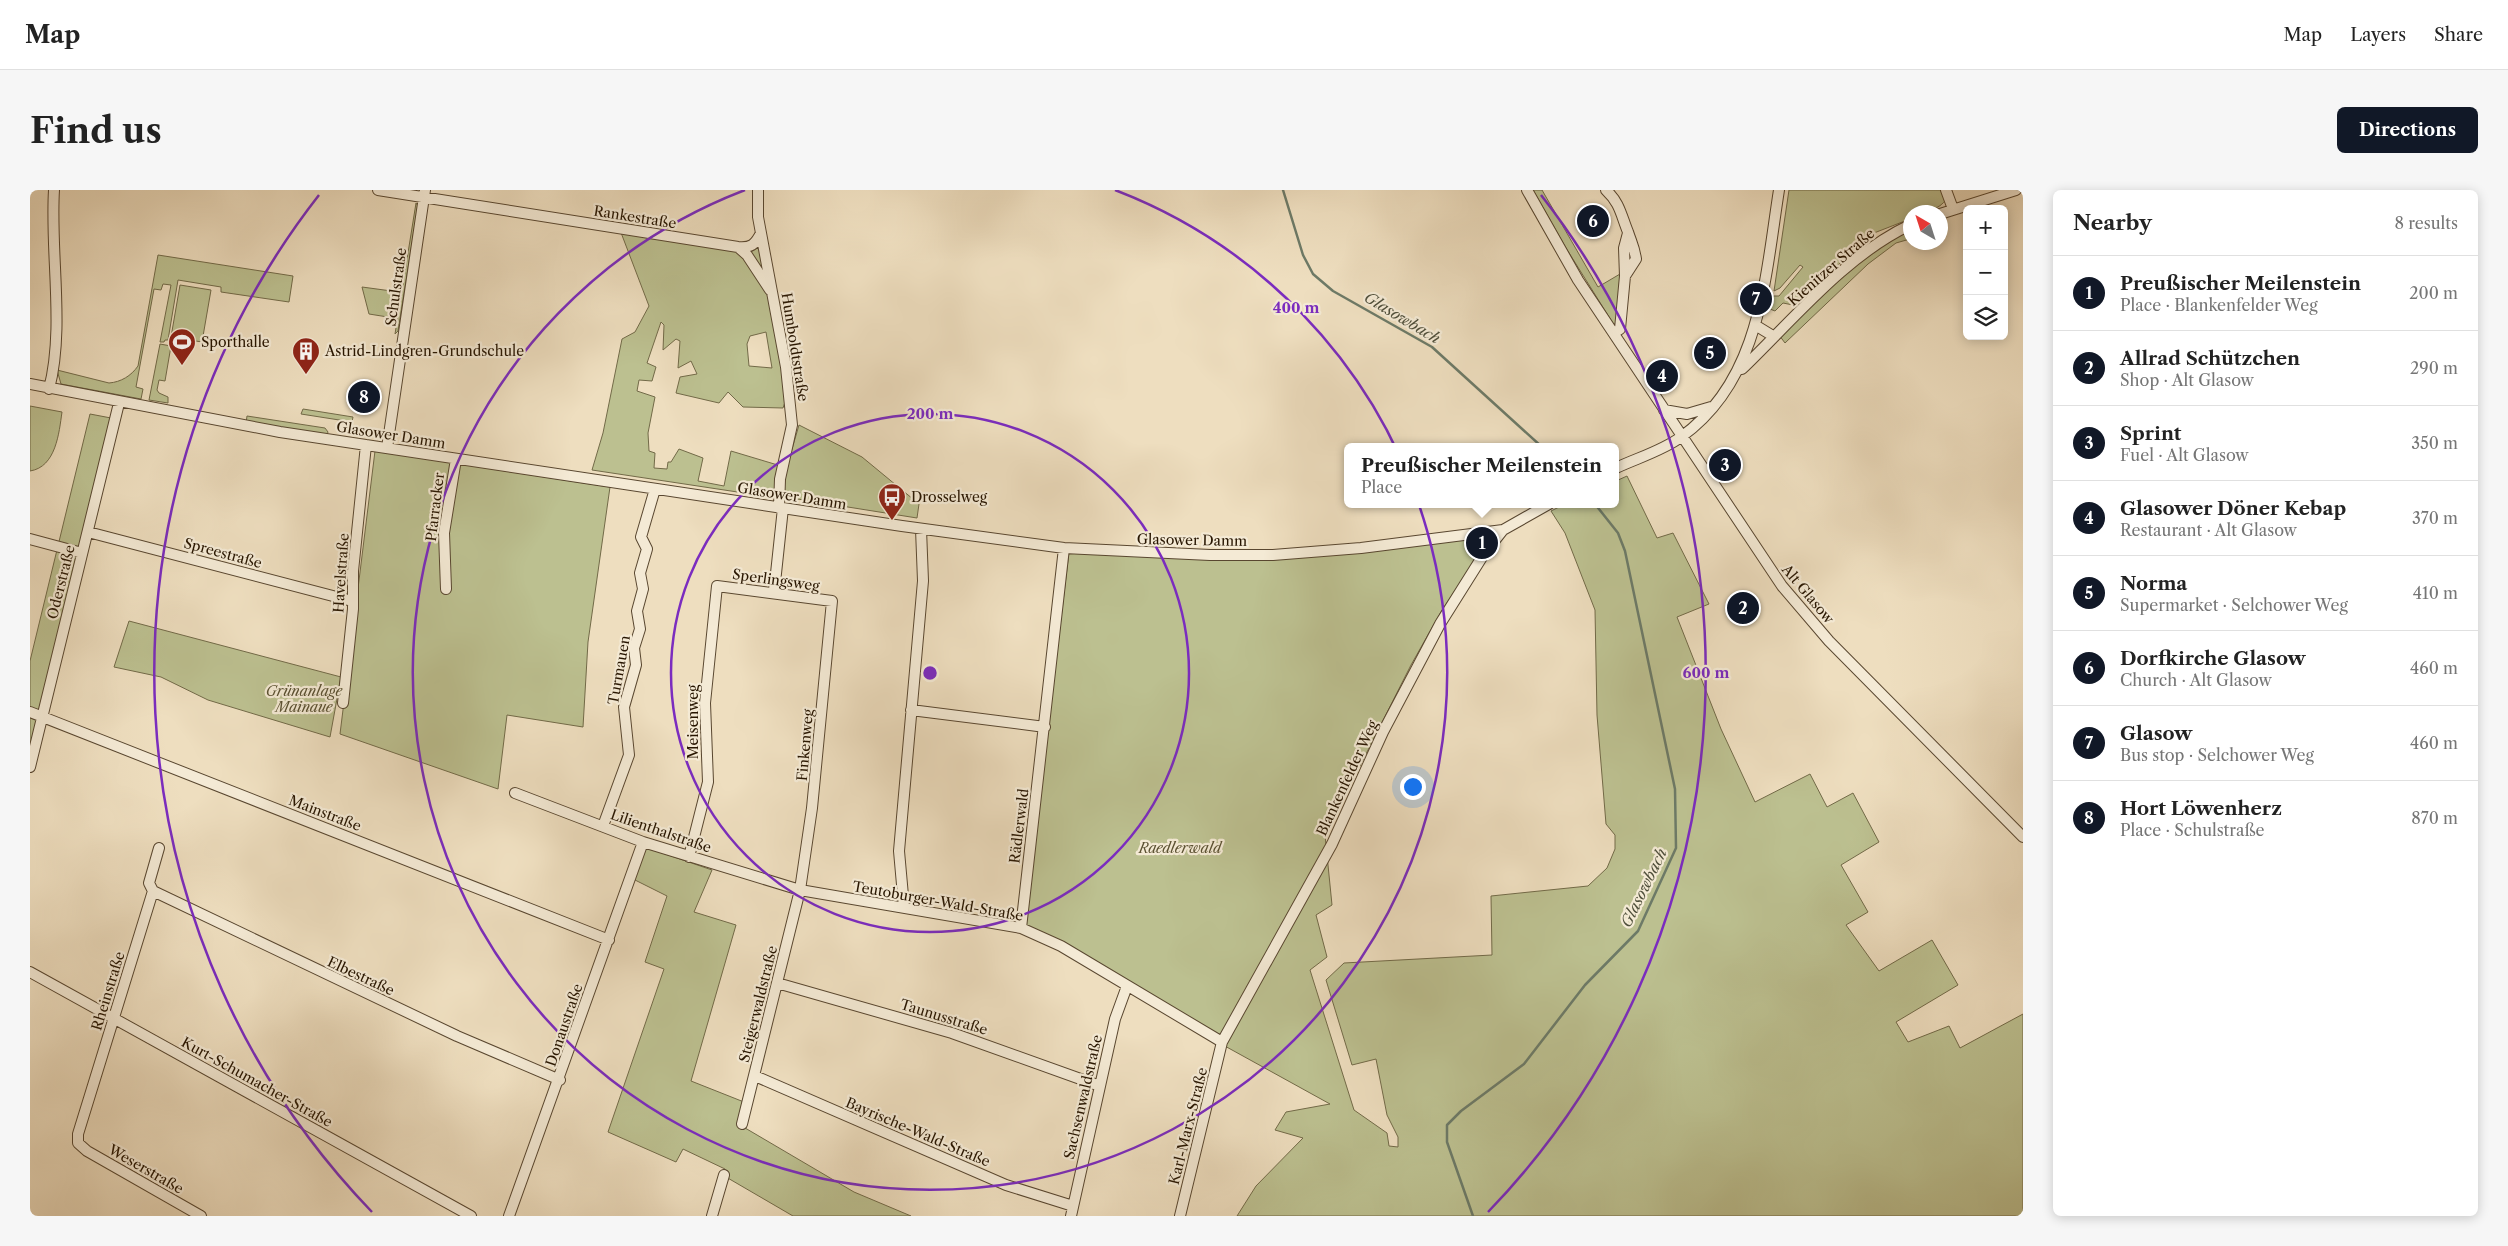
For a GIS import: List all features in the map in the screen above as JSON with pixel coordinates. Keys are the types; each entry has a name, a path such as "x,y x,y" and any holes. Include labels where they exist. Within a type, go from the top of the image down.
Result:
{"street":[{"path":"49,389 56,333 52,222 54,190"},
{"name":"Rankestraße","path":"378,190 424,193 738,247"},
{"name":"Humboldtstraße","path":"758,190 758,217 786,367 792,425 780,479 781,508 774,592"},
{"name":"Alt Glasow","path":"1527,190 1562,253 1770,570 1829,641 2023,837"},
{"path":"1606,190 1622,210 1628,233 1634,243 1636,259 1625,276 1620,329 1614,334"},
{"path":"1619,467 1682,437 1712,407 1738,374 1749,349 1755,325 1779,190"},
{"path":"1946,190 1953,209"},
{"path":"1948,211 2016,190"},
{"name":"Schulstraße","path":"386,448 424,193"},
{"name":"Kienitzer Straße","path":"1738,374 1773,336 1874,245 1903,230"},
{"path":"738,247 748,248 756,243 761,233"},
{"path":"738,247 747,255 773,294"},
{"path":"1755,325 1773,336"},
{"name":"Glasower Damm","path":"30,384 119,403 366,445 921,529 1064,548 1167,554 1273,555 1393,545 1503,530 1541,508"},
{"name":"Oderstraße","path":"30,767 119,403"},
{"path":"1664,410 1687,414 1712,407"},
{"name":"Havelstraße","path":"344,703 366,445"},
{"name":"Pfarracker","path":"446,589 444,532 456,459"},
{"name":"Turmauen","path":"603,826 629,755 624,707 636,665 634,648 640,629 637,612 643,588 640,573 647,549 641,537 655,489"},
{"path":"904,907 899,851 923,581 921,529"},
{"name":"Blankenfelder Weg","path":"1222,1042 1332,844 1383,732 1440,624 1484,554 1503,530"},
{"name":"Spreestraße","path":"88,532 352,601"},
{"path":"30,539 82,553"},
{"name":"Rädlerwald","path":"1021,928 1064,548"},
{"name":"Sperlingsweg","path":"717,586 832,601"},
{"name":"Meisenweg","path":"689,857 708,782 705,703 717,586"},
{"name":"Finkenweg","path":"800,890 812,808 832,601"},
{"path":"911,710 1045,727"},
{"name":"Mainstraße","path":"30,712 609,940"},
{"name":"Lilienthalstraße","path":"515,793 643,842 800,890"},
{"name":"Donaustraße","path":"509,1216 560,1080 643,842"},
{"name":"Rheinstraße","path":"78,1144 78,1134 153,891 149,883 159,848"},
{"name":"Teutoburger-Wald-Straße","path":"800,890 1021,928 1061,946 1222,1042"},
{"name":"Steigerwaldstraße","path":"742,1124 800,890"},
{"name":"Elbestraße","path":"153,891 456,1036 560,1080"},
{"name":"Kurt-Schumacher-Straße","path":"30,972 471,1216"},
{"name":"Taunusstraße","path":"777,983 952,1033 1100,1086"},
{"name":"Sachsenwaldstraße","path":"1072,1211 1115,1019 1127,986"},
{"name":"Karl-Marx-Straße","path":"1180,1216 1222,1042"},
{"name":"Bayrische-Wald-Straße","path":"755,1076 1006,1185 1072,1211"},
{"name":"Weserstraße","path":"78,1144 201,1216"},
{"path":"712,1216 724,1175"}],"green space":[{"path":"1533,190 1542,190 1598,287 1620,274 1617,321 1614,325 1566,248"},
{"path":"1789,190 1945,190 1947,198 1941,205 1903,205 1903,222 1874,233 1793,305 1783,303 1775,311 1770,309 1773,296 1779,296 1803,267 1800,265 1780,288 1774,291"},
{"path":"416,203 418,206 398,331 395,334"},
{"path":"620,230 755,246 759,249 787,396 783,408 743,407 728,392 719,403 676,393 680,377 697,374 691,361 678,368 680,341 676,339 663,350 664,325 661,322 647,363 656,367 652,381 639,380 637,391 655,397 648,433 649,451 655,453 654,468 667,469 668,462 671,462 679,449 703,458 698,481 724,486 731,451 781,466 777,498 592,470 603,433 622,339 635,332 649,306","holes":["766,332 772,368 749,366 747,344 750,336"]},
{"path":"1903,233 1903,241 1896,243 1868,264 1785,343 1779,335 1864,257"},
{"path":"158,255 293,276 289,302 221,292 221,287 178,280 168,340 160,342 171,285 163,284 161,290 154,289 136,387 143,389 141,399 61,384 57,370 109,383 125,378 138,366"},
{"path":"180,285 211,290 202,342 171,337"},
{"path":"362,287 399,292 394,318 369,314"},
{"path":"160,344 171,346 165,381 159,380 157,390 168,397 168,403 149,400"},
{"path":"30,406 62,412 55,448 51,456 39,468 30,471"},
{"path":"303,409 353,417 352,422 301,414"},
{"path":"90,414 111,418 30,751 30,661"},
{"path":"247,416 325,428 328,432 327,435 246,423"},
{"path":"799,425 862,457 919,504 917,518 785,497 783,480"},
{"path":"375,451 610,487 588,642 583,727 507,715 498,789 340,734"},
{"name":"Raedlerwald","path":"1627,476 1657,538 1673,533 1709,604 1677,617 1721,729 1755,802 1810,774 1827,807 1853,793 1879,842 1841,865 1868,912 1846,925 1879,971 1932,940 1958,985 1896,1022 1908,1042 1949,1026 1960,1048 2023,1014 2023,1216 1237,1216 1256,1186 1303,1138 1275,1130 1286,1112 1330,1104 1223,1045 1024,925 1069,552 1162,557 1478,538 1482,540 1484,547 1442,610 1411,665 1325,835 1332,905 1316,915 1327,957 1310,970 1354,1110 1387,1133 1389,1146 1398,1147 1398,1137 1387,1115 1376,1059 1352,1065 1326,980 1344,963 1492,955 1491,896 1588,886 1607,868 1615,849 1615,835 1606,824 1597,715 1595,610 1565,533 1551,511 1557,508 1619,508 1619,480"},
{"name":"Grünanlage Mainaue","path":"129,621 341,677 330,737 208,700 161,677 114,667"},
{"path":"645,847 712,870 694,912 736,925 691,1081 744,1102 740,1125 854,1192 911,1216 793,1216 726,1177 725,1169 683,1149 676,1162 608,1132 664,969 645,962 667,896 633,879"}],"waterway":[{"name":"Glasowbach","path":"1283,190 1303,255 1313,274 1333,291 1432,347 1538,443"},
{"name":"Glasowbach","path":"1473,1216 1447,1142 1447,1125 1461,1111 1524,1064 1585,985 1638,931 1676,848 1675,789 1625,551 1618,533 1598,508"}],"place":[{"name":"Dorfkirche Glasow","path":"1593,221"},
{"name":"Glasow","path":"1756,299"},
{"name":"Norma","path":"1710,353"},
{"name":"Sporthalle","path":"182,366"},
{"name":"Astrid-Lindgren-Grundschule","path":"306,375"},
{"name":"Glasower Döner Kebap","path":"1662,376"},
{"name":"Hort Löwenherz","path":"364,397"},
{"name":"Sprint","path":"1725,465"},
{"name":"Drosselweg","path":"892,521"},
{"name":"Preußischer Meilenstein","path":"1482,543"},
{"name":"Allrad Schützchen","path":"1743,608"}]}
